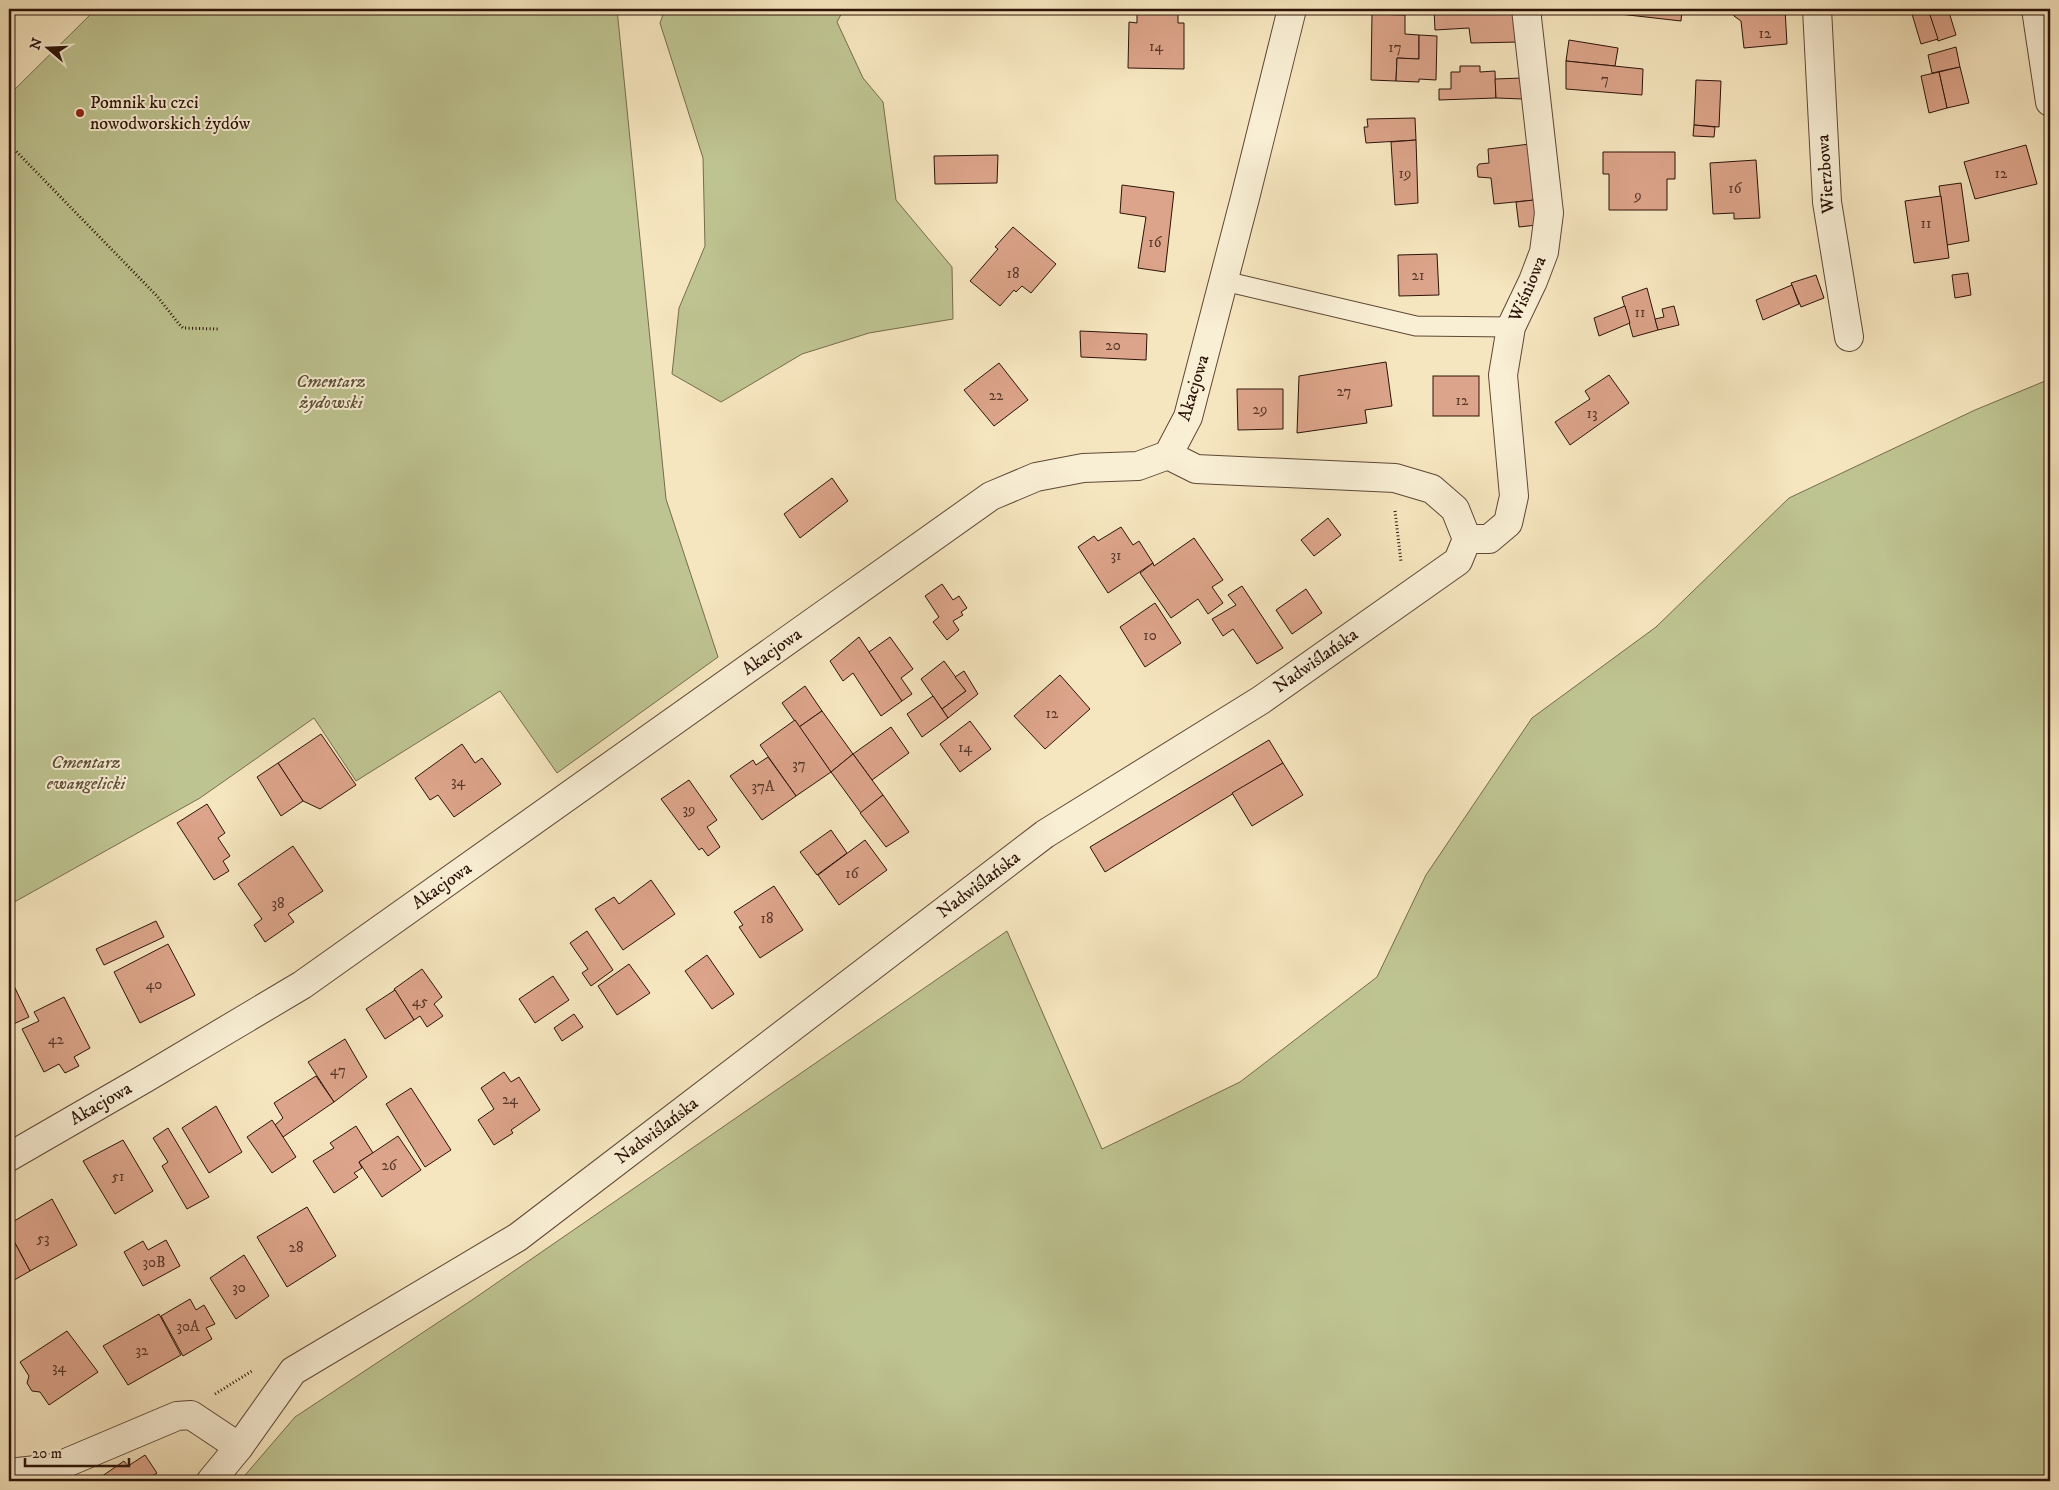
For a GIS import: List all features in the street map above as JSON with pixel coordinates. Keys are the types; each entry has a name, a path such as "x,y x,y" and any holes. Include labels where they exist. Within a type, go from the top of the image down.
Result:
{"street":[{"name":"Akacjowa","path":"9,1157 144,1080 302,985 991,496 1036,477 1083,468 1138,466 1168,455 1188,417 1292,9"},
{"name":"Wiśniowa","path":"1467,539 1489,539 1508,523 1514,496 1503,374 1510,327 1533,281 1544,252 1549,213 1526,9"},
{"name":"Wierzbowa","path":"1816,9 1827,202 1849,337"},
{"path":"2036,9 2050,102"},
{"path":"1168,455 1196,469 1390,478 1432,489 1455,509 1467,539"},
{"name":"Nadwiślańska","path":"211,1481 239,1447 293,1371 518,1237 1045,834 1261,700 1458,561 1467,539"},
{"path":"9,1473 54,1468 177,1416 191,1415 239,1447"}],"lane":[{"path":"1224,281 1416,326 1510,327"}],"path":[{"path":"9,144 157,296 183,328 218,329"},
{"path":"1390,478 1401,566"},
{"path":"200,1421 216,1393 257,1368"}],"green space":[{"name":"Cmentarz żydowski","path":"96,9 617,9 666,499 718,657 557,773 500,691 356,781 314,718 200,798 9,905 9,95"},
{"path":"665,9 844,9 837,22 863,78 883,102 896,200 952,267 953,319 869,333 802,354 721,402 672,374 679,308 705,246 703,158 660,23"},
{"path":"2050,379 2050,1481 240,1481 295,1417 472,1300 1007,931 1102,1149 1240,1082 1377,977 1426,875 1532,718 1656,627 1789,498 1975,410"}],"building":[{"path":"1137,9 1178,9 1178,23 1184,23 1184,69 1128,68 1129,22 1137,23"},
{"path":"1434,9 1516,9 1518,42 1471,43 1469,28 1435,30"},
{"path":"1602,9 1682,9 1681,21 1602,12"},
{"path":"1734,9 1785,9 1787,44 1744,48 1741,21 1734,16"},
{"path":"1928,9 1948,9 1956,35 1938,41"},
{"path":"1928,9 1938,39 1921,44 1912,14"},
{"path":"1372,14 1405,15 1405,34 1419,35 1419,59 1397,58 1396,81 1371,80"},
{"path":"1419,35 1437,36 1436,80 1419,79 1419,82 1396,81 1397,58 1419,59"},
{"path":"1569,40 1618,48 1615,66 1566,61"},
{"path":"1956,47 1960,67 1932,73 1928,55"},
{"path":"1566,61 1643,69 1642,95 1566,89"},
{"path":"1460,66 1480,66 1480,72 1495,71 1496,98 1439,100 1439,89 1451,89 1451,72 1460,72"},
{"path":"1960,67 1969,103 1947,108 1939,72"},
{"path":"1939,72 1947,108 1929,113 1921,76"},
{"path":"1522,78 1523,99 1496,98 1495,79"},
{"path":"1696,80 1721,81 1719,127 1694,125"},
{"path":"1415,118 1416,140 1366,143 1364,127 1368,127 1367,119"},
{"path":"1694,125 1715,127 1714,137 1693,136"},
{"path":"1416,140 1418,203 1395,205 1391,142"},
{"path":"1530,144 1535,200 1494,204 1491,178 1478,177 1477,167 1479,164 1489,163 1488,149"},
{"path":"2026,145 2037,184 1975,199 1964,162"},
{"path":"1603,152 1675,152 1675,179 1667,179 1667,210 1609,210 1609,174 1603,174"},
{"path":"998,155 997,183 935,184 934,156"},
{"path":"1756,160 1760,218 1734,219 1734,213 1713,214 1710,163"},
{"path":"1961,183 1969,241 1947,245 1939,186"},
{"path":"1122,185 1174,192 1165,272 1138,268 1146,217 1120,213"},
{"path":"1941,196 1949,258 1914,263 1905,201"},
{"path":"1534,200 1537,225 1519,227 1516,202"},
{"path":"1013,227 1056,264 1031,293 1022,286 1016,292 1014,290 1000,306 970,281 998,249 995,247"},
{"path":"1437,254 1439,295 1399,296 1398,255"},
{"path":"1968,273 1971,295 1955,298 1952,275"},
{"path":"1816,275 1824,298 1801,307 1791,283"},
{"path":"1792,285 1799,304 1763,320 1756,300"},
{"path":"1647,288 1658,330 1633,337 1622,297"},
{"path":"1625,306 1630,323 1599,336 1594,318"},
{"path":"1674,306 1679,325 1658,330 1655,319 1664,317 1662,309"},
{"path":"1080,331 1147,334 1146,360 1081,357"},
{"path":"1386,362 1392,406 1365,410 1367,423 1297,433 1299,376"},
{"path":"999,363 1028,400 994,426 964,390"},
{"path":"1609,375 1629,403 1570,445 1555,422 1590,399 1585,391"},
{"path":"1433,376 1479,376 1479,416 1433,416"},
{"path":"1237,389 1283,389 1283,429 1238,430"},
{"path":"832,478 848,501 800,538 784,514"},
{"path":"1328,518 1341,535 1314,556 1301,540"},
{"path":"1121,527 1133,545 1139,541 1153,563 1108,593 1078,547 1094,536 1098,541"},
{"path":"1194,538 1223,580 1212,587 1223,603 1208,614 1198,599 1171,618 1140,573 1153,563 1154,566"},
{"path":"942,584 953,600 959,596 967,608 961,612 963,615 953,621 959,630 947,640 933,622 939,617 925,596"},
{"path":"1242,586 1283,648 1257,664 1233,629 1223,636 1212,619 1236,605 1228,595"},
{"path":"1306,589 1322,613 1292,634 1276,610"},
{"path":"1155,603 1181,643 1145,667 1120,627"},
{"path":"859,637 902,701 881,716 853,673 843,681 830,661"},
{"path":"890,637 913,669 901,678 912,694 902,701 869,652"},
{"path":"944,661 966,691 942,709 921,679"},
{"path":"964,671 978,694 948,718 942,709 966,691 955,677"},
{"path":"1060,675 1090,709 1045,749 1014,716"},
{"path":"805,686 822,711 799,727 782,703"},
{"path":"933,696 948,718 922,737 907,714"},
{"path":"822,711 853,754 831,772 799,727"},
{"path":"795,720 831,772 796,796 760,745"},
{"path":"970,721 991,749 960,772 940,744"},
{"path":"891,727 909,753 872,780 853,754"},
{"path":"321,734 356,785 320,809 303,801 278,763"},
{"path":"1269,740 1283,763 1105,872 1090,847"},
{"path":"462,744 475,763 482,758 501,784 454,817 438,795 430,800 415,778"},
{"path":"853,754 883,795 861,813 831,772"},
{"path":"768,757 796,796 762,820 730,776 753,760 756,765"},
{"path":"278,763 303,801 281,816 257,777"},
{"path":"1283,763 1303,795 1252,826 1232,793"},
{"path":"689,780 717,820 707,827 720,847 708,856 702,848 699,850 661,799"},
{"path":"883,795 909,832 886,847 860,813"},
{"path":"207,804 225,833 218,838 230,856 223,861 229,871 214,880 177,823"},
{"path":"831,830 847,853 817,875 800,852"},
{"path":"865,840 887,870 839,905 818,875"},
{"path":"293,846 323,891 288,914 294,922 265,942 254,925 262,919 238,884"},
{"path":"651,880 675,914 623,950 595,909 614,897 619,904"},
{"path":"774,886 803,930 760,958 739,927 743,925 734,912"},
{"path":"156,921 164,937 104,965 96,949"},
{"path":"587,931 613,970 591,986 582,973 588,969 570,943"},
{"path":"168,944 195,995 140,1023 114,972"},
{"path":"707,955 734,994 712,1009 685,971"},
{"path":"629,964 650,993 617,1015 598,986"},
{"path":"422,969 442,997 434,1004 443,1016 427,1027 420,1016 414,1020 394,989"},
{"path":"553,976 569,1000 535,1023 519,999"},
{"path":"14,986 29,1017 9,1026 9,988"},
{"path":"395,990 414,1020 385,1039 366,1009"},
{"path":"64,997 90,1048 74,1057 79,1066 65,1073 59,1064 44,1072 22,1029 39,1021 34,1012"},
{"path":"574,1014 583,1027 562,1041 554,1028"},
{"path":"345,1039 367,1077 334,1102 308,1062"},
{"path":"504,1072 511,1082 519,1077 540,1110 511,1130 513,1133 494,1145 478,1120 494,1109 481,1088"},
{"path":"316,1076 334,1102 283,1137 275,1125 283,1118 274,1103"},
{"path":"411,1088 451,1150 425,1167 386,1104"},
{"path":"216,1106 242,1152 209,1173 182,1128"},
{"path":"272,1120 296,1157 272,1173 247,1137"},
{"path":"356,1126 373,1153 359,1162 362,1168 354,1173 358,1177 334,1193 313,1161 334,1148 330,1143"},
{"path":"168,1128 209,1197 187,1209 162,1166 168,1162 153,1138"},
{"path":"398,1136 421,1170 382,1197 359,1162"},
{"path":"123,1140 153,1191 115,1214 83,1161"},
{"path":"52,1199 77,1245 30,1271 9,1232 9,1224"},
{"path":"307,1207 336,1256 287,1287 257,1237"},
{"path":"9,1232 30,1271 9,1283"},
{"path":"166,1240 180,1266 143,1286 124,1252 143,1241 148,1250"},
{"path":"244,1255 269,1296 236,1319 210,1278"},
{"path":"190,1299 196,1310 204,1305 215,1324 206,1328 212,1339 183,1356 161,1316"},
{"path":"159,1314 181,1355 128,1385 103,1346"},
{"path":"67,1331 98,1372 49,1405 40,1392 32,1391 27,1383 29,1376 20,1362"},
{"path":"145,1455 157,1473 144,1481 95,1481 124,1461 128,1466"}],"place":[{"name":"Pomnik ku czci nowodworskich żydów","path":"80,113"}],"park label":[{"name":"Cmentarz ewangelicki","path":"86,773"}]}
